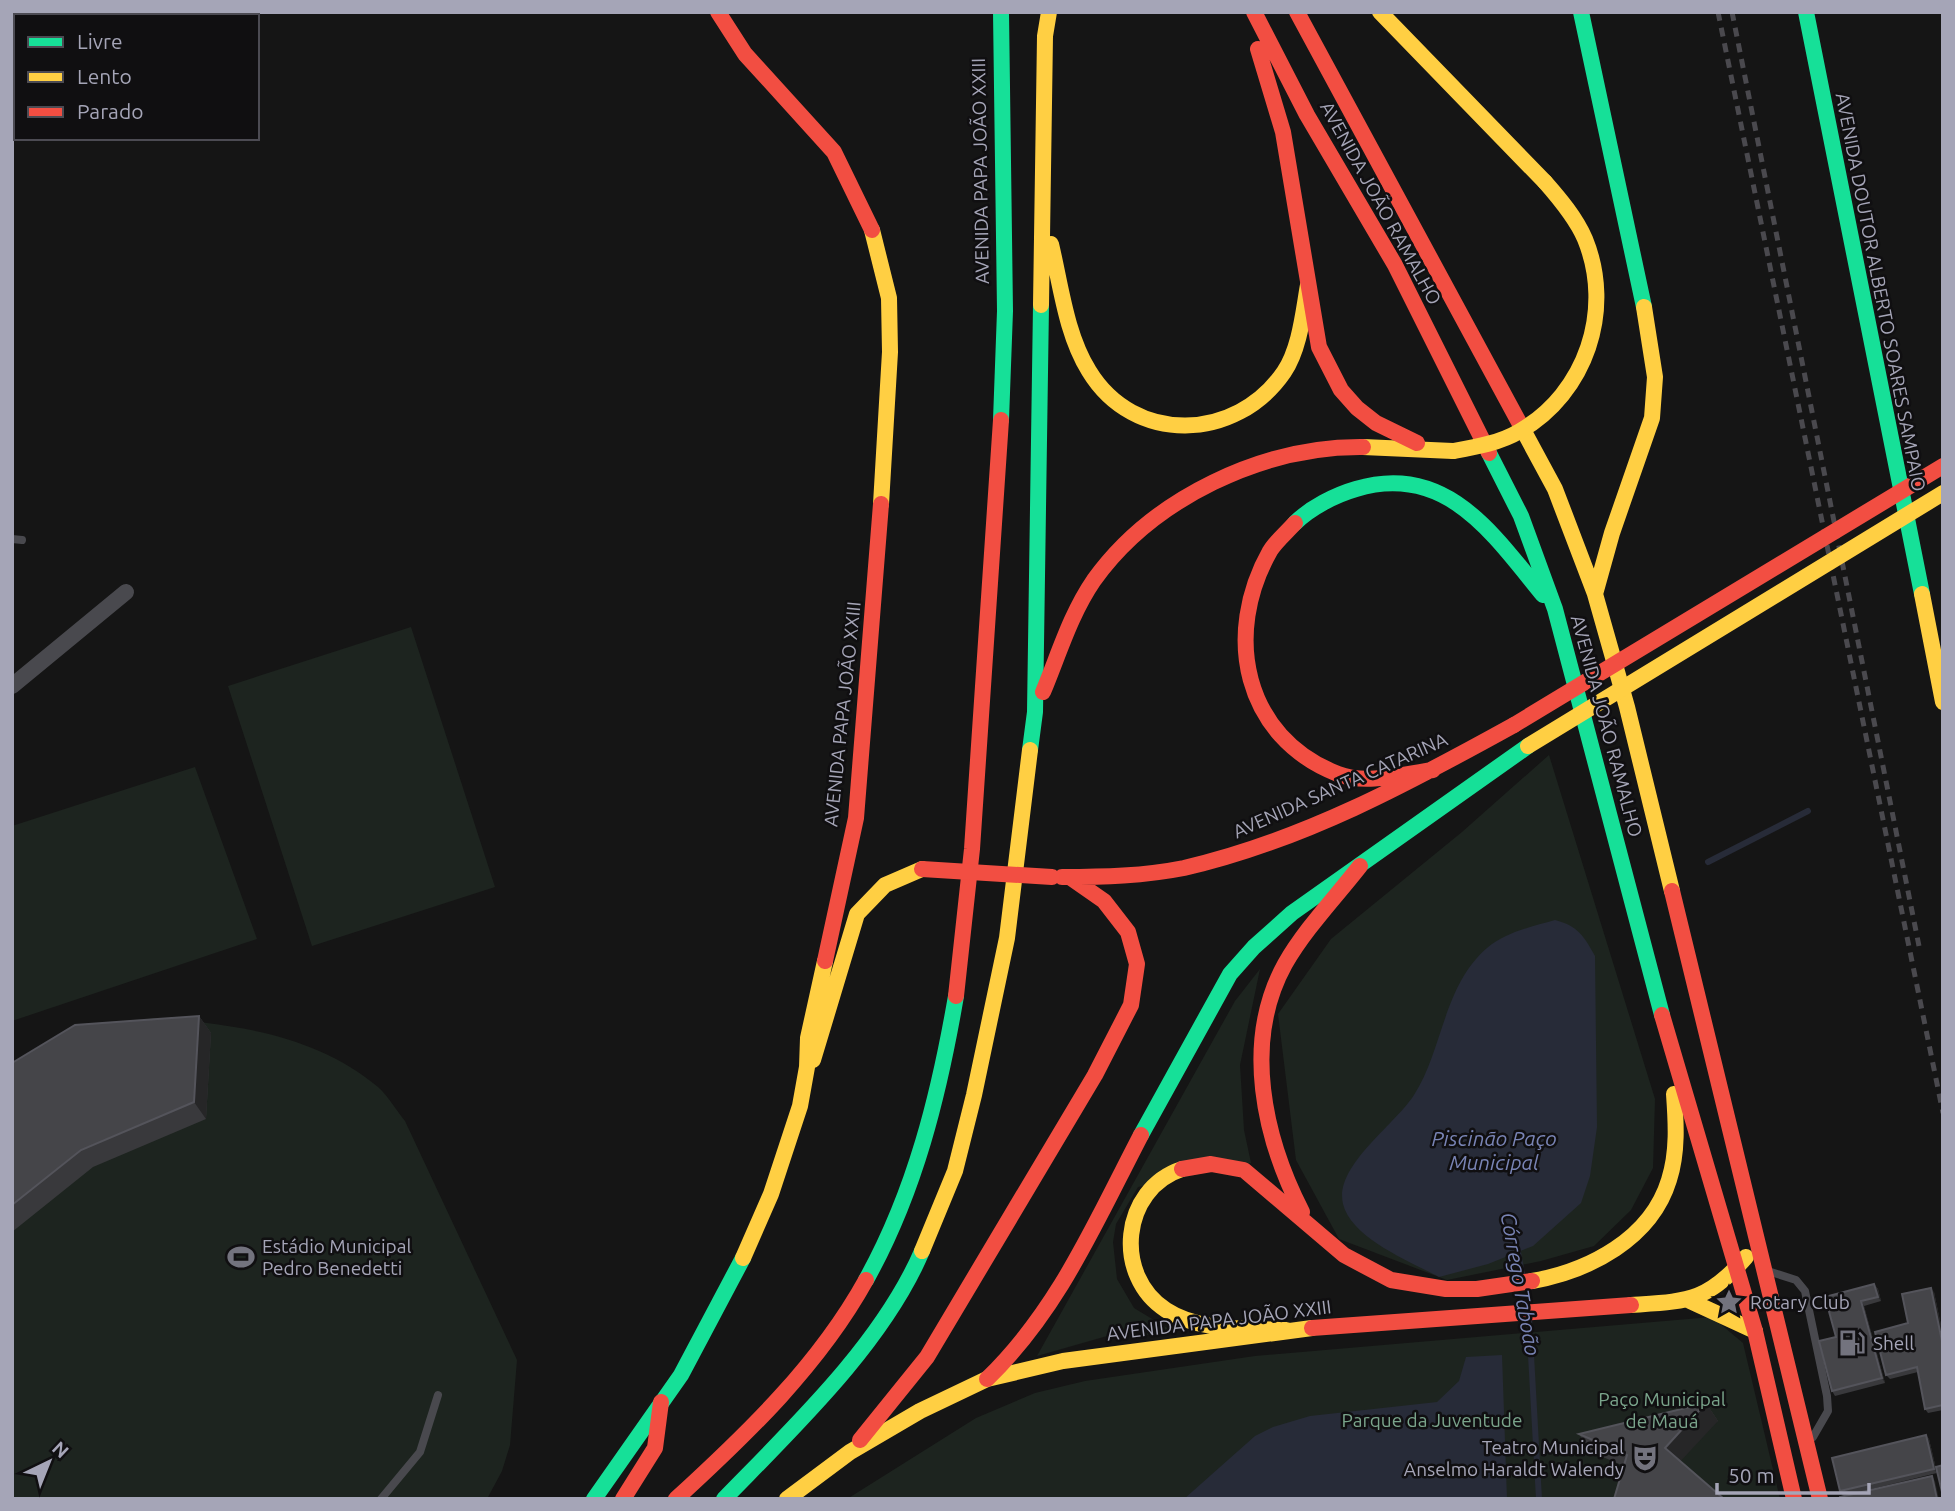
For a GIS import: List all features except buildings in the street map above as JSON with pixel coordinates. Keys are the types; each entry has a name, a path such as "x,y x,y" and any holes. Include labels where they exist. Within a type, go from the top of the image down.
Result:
{"main road":[{"name":"AVENIDA PAPA JOÃO XXIII","path":"594,1499 661,1402 709,1324 747,1253 776,1182 810,1073 808,1038 856,818 873,624 890,352 889,298 882,262 868,216 834,152 809,121 745,54 718,12"},
{"name":"AVENIDA PAPA JOÃO XXIII","path":"676,1499 784,1393 854,1302 878,1258 919,1163 945,1073 964,951 1004,352 1001,12"},
{"path":"724,1499 825,1395 887,1312 918,1260 955,1171 974,1095 1007,938 1035,712 1041,204 1045,36 1049,12"},
{"path":"1248,12 1283,132 1320,347 1341,390 1376,423 1427,448"},
{"name":"AVENIDA JOÃO RAMALHO","path":"1254,12 1307,115 1395,265 1462,396 1521,516 1555,609 1670,1045 1755,1331 1794,1499"},
{"name":"AVENIDA JOÃO RAMALHO","path":"1297,12 1555,489 1595,594 1627,707 1820,1499"},
{"path":"1035,712 1066,630 1097,577 1133,535 1168,510 1254,467 1303,451 1361,446 1453,451 1489,445 1522,430 1541,416 1573,380 1589,348 1597,312 1596,276 1590,253 1569,209 1380,12"},
{"path":"1581,12 1650,337 1655,377 1651,418 1612,533 1595,594"},
{"name":"AVENIDA DOUTOR ALBERTO SOARES SAMPAIO","path":"1806,12 1943,702"},
{"path":"1041,204 1075,339 1089,372 1111,398 1141,418 1199,429 1236,417 1255,402 1286,370 1297,340 1308,285"},
{"name":"AVENIDA SANTA CATARINA","path":"810,1073 857,914 870,895 886,881 922,869 1070,878 1144,875 1242,854 1433,770 1514,725 1943,466"},
{"path":"1433,770 1357,778 1339,775 1314,763 1267,723 1255,700 1243,658 1246,607 1256,576 1272,547 1293,523 1322,500 1363,486 1391,483 1423,486 1459,504 1485,527 1555,609"},
{"path":"987,1379 1016,1352 1056,1298 1175,1070 1230,974 1275,926 1528,746 1943,493"},
{"path":"1306,1222 1280,1164 1268,1112 1262,1034 1266,1010 1284,966 1360,866"},
{"path":"850,1452 928,1357 1095,1075 1131,1005 1137,964 1128,932 1104,901 1070,878"},
{"path":"1286,1330 1191,1321 1166,1313 1148,1298 1133,1276 1129,1241 1134,1210 1147,1189 1180,1168 1219,1165 1235,1167 1254,1176 1343,1256 1389,1280 1419,1288 1479,1290 1554,1276 1590,1264 1620,1246 1646,1221 1667,1187 1674,1149 1676,1114 1670,1045"},
{"path":"1690,1301 1738,1268 1757,1240"},
{"name":"AVENIDA PAPA JOÃO XXIII","path":"787,1499 850,1452 920,1411 987,1379 1115,1352 1286,1330 1690,1301 1755,1331"},
{"path":"623,1499 655,1448 661,1402"}],"street":[{"path":"12,686 126,592"}],"lane":[{"path":"12,539 22,540"},
{"path":"1764,1269 1796,1280 1805,1290 1828,1411 1807,1446"},
{"path":"381,1499 419,1452 438,1395"}],"green space":[{"path":"411,627 495,887 312,946 228,686"},
{"path":"1549,755 1655,1099 1653,1168 1631,1210 1594,1246 1541,1261 1447,1280 1339,1239 1296,1160 1278,1014 1331,939 1462,832"},
{"path":"195,767 257,939 12,1021 12,826"},
{"path":"1260,969 1240,1065 1244,1130 1251,1163 1138,1187 1116,1224 1113,1242 1117,1279 1134,1308 1177,1334 1107,1336 1037,1356 1235,1001"},
{"name":"Estádio Municipal Pedro Benedetti","path":"154,1018 243,1028 300,1043 354,1069 378,1087 405,1121 517,1360 510,1445 502,1471 487,1499 12,1499 12,1075 106,1028"},
{"name":"Parque da Juventude","path":"1712,1317 1743,1343 1780,1499 847,1499 976,1418 1035,1393 1085,1381 1255,1356"}],"water":[{"name":"Piscinão Paço Municipal","path":"1555,920 1580,933 1595,956 1597,1127 1590,1176 1581,1203 1533,1246 1488,1264 1439,1277 1384,1248 1357,1228 1343,1204 1343,1190 1356,1161 1414,1095 1424,1077 1452,999 1472,963 1502,938"},
{"path":"1502,1355 1507,1499 1184,1499 1255,1436 1273,1427 1310,1416 1437,1402 1459,1381 1466,1357"}],"waterway":[{"name":"Córrego Taboão","path":"1708,862 1808,811"},
{"name":"Córrego Taboão","path":"1517,1247 1522,1274"},
{"name":"Córrego Taboão","path":"1529,1319 1539,1499"}],"railway":[{"path":"1718,12 1943,1113"},
{"path":"1732,12 1919,946"}],"traffic: fast":[{"path":"1001,12 1005,311 1001,420"},
{"path":"1581,12 1644,307"},
{"path":"1806,12 1922,594"},
{"path":"1030,750 1035,712 1041,305"},
{"path":"1489,453 1521,516 1555,609 1662,1015"},
{"path":"1295,523 1323,503 1356,489 1388,483 1416,486 1442,495 1464,509 1486,528 1543,595"},
{"path":"1141,1135 1230,974 1254,947 1292,913 1528,746"},
{"path":"866,1280 912,1178 942,1070 956,996"},
{"path":"724,1499 807,1414 860,1351 884,1319 922,1251"},
{"path":"594,1499 681,1375 743,1258"}],"traffic: slow":[{"path":"1041,305 1045,36 1049,12"},
{"path":"1380,12 1545,182"},
{"path":"1453,451 1504,439 1543,415 1562,395 1577,372 1588,347 1595,321 1593,266 1585,239 1577,224 1545,182"},
{"path":"872,230 889,298 890,352 881,504"},
{"path":"1051,244 1070,326 1089,371 1108,395 1132,412 1158,422 1185,426 1213,422 1240,412 1264,395 1284,372 1294,352 1308,285"},
{"path":"1595,594 1612,533 1652,418 1655,377 1644,307"},
{"path":"1521,426 1555,489 1595,594 1627,707 1672,891"},
{"path":"1363,447 1453,451"},
{"path":"1528,746 1943,493"},
{"path":"1922,594 1943,702"},
{"path":"922,1251 955,1171 974,1095 1007,938 1030,750"},
{"path":"813,1060 857,914 885,885 922,869"},
{"path":"743,1258 771,1194 800,1106 807,1067 808,1038 825,961"},
{"path":"1532,1281 1554,1276 1596,1260 1633,1235 1648,1219 1660,1201 1672,1169 1676,1137 1674,1094"},
{"path":"1182,1169 1162,1179 1146,1195 1136,1213 1131,1234 1132,1256 1138,1276 1149,1295 1166,1310 1193,1322 1224,1328 1286,1330"},
{"path":"1631,1305 1682,1300 1708,1291 1746,1257"},
{"path":"1690,1301 1755,1331"},
{"path":"787,1499 850,1452 920,1411 987,1379 1063,1361 1312,1328"}],"traffic: jam":[{"path":"718,12 745,54 834,152 872,230"},
{"path":"1254,12 1307,115 1395,265 1489,453"},
{"path":"1297,12 1521,426"},
{"path":"1258,49 1283,132 1319,347 1341,390 1357,408 1376,423 1417,443"},
{"path":"956,996 972,849 1001,420"},
{"path":"1043,692 1072,621 1094,580 1118,551 1147,524 1213,482 1249,467 1325,449 1363,447"},
{"path":"1514,725 1943,466"},
{"path":"825,961 856,818 881,504"},
{"path":"1295,523 1270,551 1256,583 1247,616 1246,648 1251,680 1262,709 1281,735 1306,757 1338,774 1373,779 1433,770"},
{"path":"1062,877 1123,876 1169,871 1271,842 1395,789 1514,725"},
{"path":"1302,1212 1277,1153 1269,1122 1261,1057 1264,1025 1272,994 1285,964 1311,926 1360,866"},
{"path":"922,869 1052,877"},
{"path":"860,1440 927,1357 1095,1075 1131,1005 1137,964 1128,932 1104,901 1071,878"},
{"path":"1672,891 1820,1499"},
{"path":"1662,1015 1755,1331 1794,1499"},
{"path":"987,1379 1035,1324 1074,1264 1141,1135"},
{"path":"1182,1169 1211,1164 1244,1170 1344,1255 1391,1280 1446,1289 1477,1289 1532,1281"},
{"path":"676,1499 755,1424 804,1370 866,1280"},
{"path":"1312,1328 1631,1305"},
{"path":"623,1499 655,1448 661,1402"}],"place":[{"name":"Estádio Municipal Pedro Benedetti","path":"241,1257"},
{"name":"Rotary Club","path":"1729,1302"},
{"name":"Shell","path":"1852,1343"},
{"name":"Teatro Municipal Anselmo Haraldt Walendy","path":"1645,1458"}],"park label":[{"name":"Paço Municipal de Mauá","path":"1662,1410"}]}
